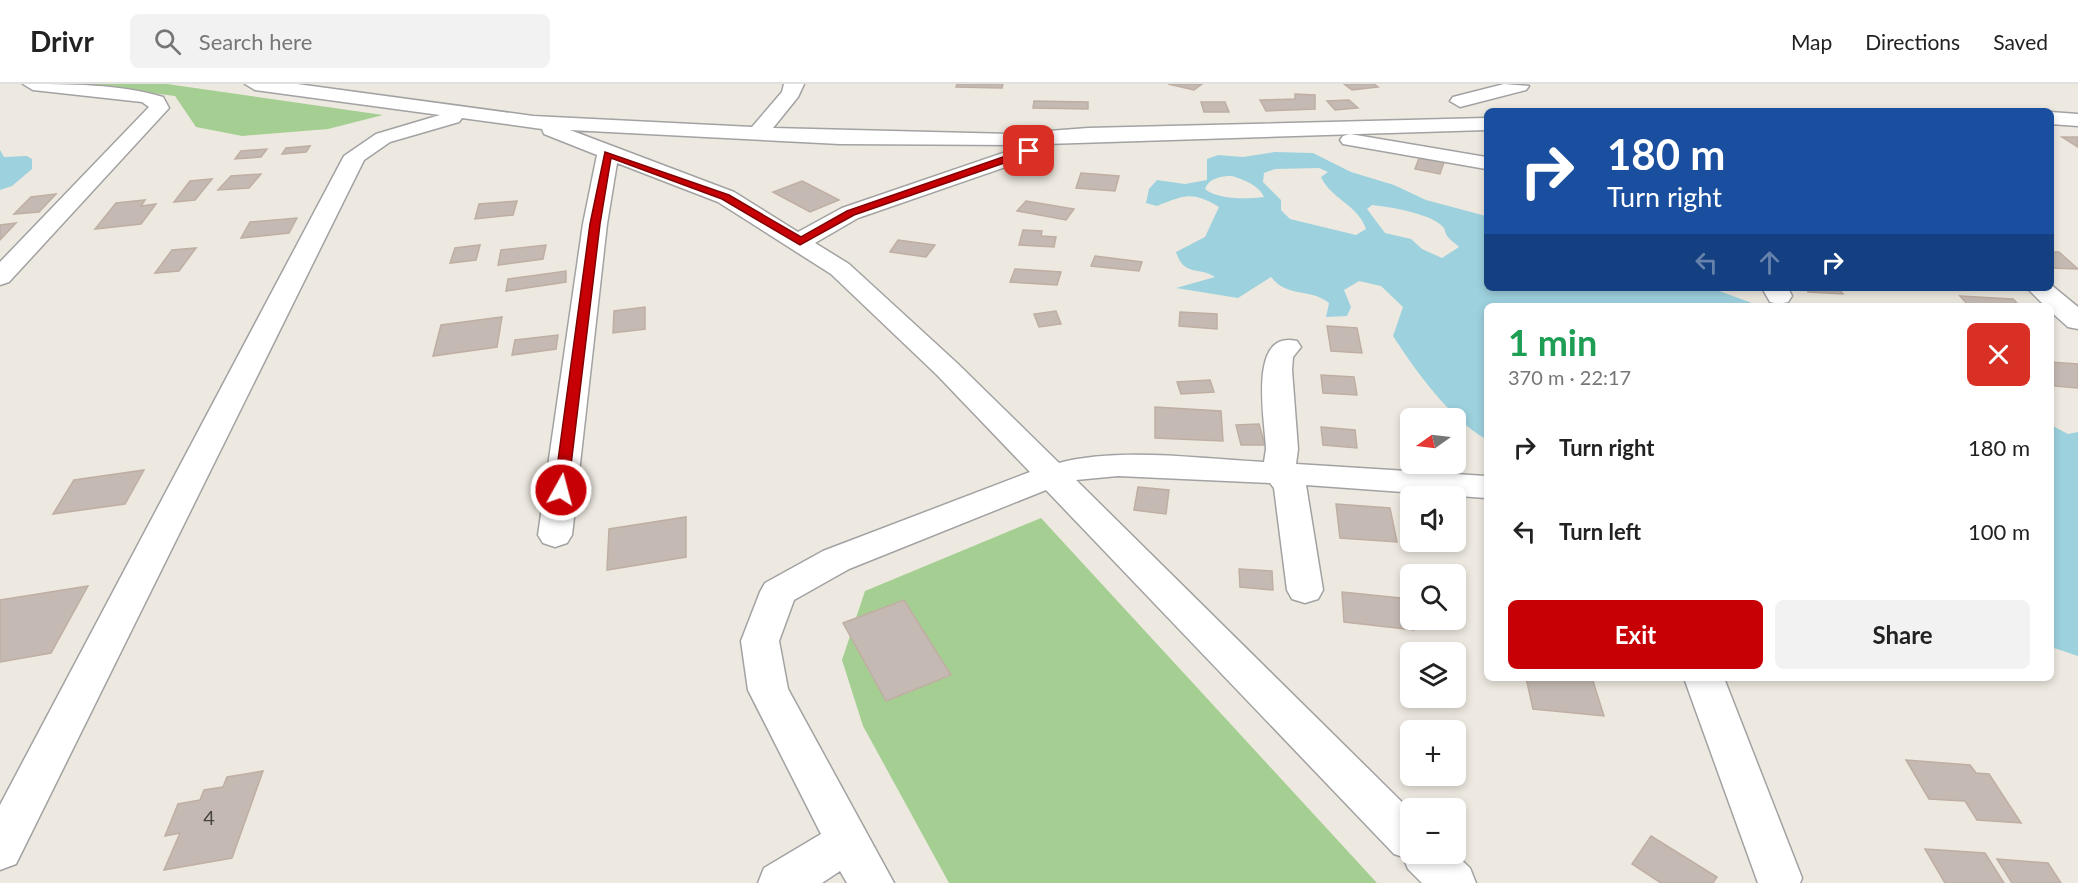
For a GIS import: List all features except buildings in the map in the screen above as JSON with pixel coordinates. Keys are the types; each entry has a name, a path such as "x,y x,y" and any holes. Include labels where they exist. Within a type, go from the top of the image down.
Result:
{"street":[{"path":"0,277 159,108 156,101 146,97 33,84"},
{"path":"758,133 791,93 794,84"},
{"path":"268,85 533,122 840,138 1011,140 1088,134 1484,124"},
{"path":"1459,125 1459,93 1519,86"},
{"path":"0,850 355,156 383,138 465,114"},
{"path":"2054,118 2078,120"},
{"path":"533,122 608,154 726,197 840,269 947,369 1400,830"},
{"path":"1302,128 1384,148 1484,163"},
{"path":"800,242 850,213 1018,155 1088,134"},
{"path":"555,535 595,224 608,154"},
{"path":"2043,291 2078,321"},
{"path":"1287,347 1279,356 1277,370 1282,449 1279,473 1290,486 1305,590"},
{"path":"871,883 768,690 760,641 778,592 836,560 1050,476 1084,466 1279,473 1484,488"},
{"path":"1705,681 1779,878"},
{"path":"781,883 849,841"},
{"path":"1434,864 1453,883"}],"green space":[{"path":"83,84 167,84 383,115 328,129 242,136 196,127 175,96"},
{"path":"1041,518 1377,883 949,883 863,726 842,660 865,591"}],"water":[{"path":"0,150 4,157 27,156 32,159 32,169 12,186 0,190"},
{"path":"1275,152 1313,153 1351,172 1394,185 1426,200 1484,215 1484,291 1719,291 1752,303 1484,303 1484,438 1466,424 1466,408 1448,408 1434,393 1393,336 1403,307 1381,286 1359,281 1344,290 1351,307 1347,316 1326,317 1329,303 1322,298 1284,288 1271,277 1238,298 1176,288 1215,277 1187,268 1179,260 1176,252 1205,237 1219,207 1202,199 1188,196 1157,206 1146,203 1149,189 1157,180 1185,184 1207,180 1207,159 1218,155 1243,157","holes":["1319,168 1328,172 1321,177 1325,185 1357,214 1366,229 1356,235 1290,219 1281,210 1281,200 1263,182 1264,173 1275,169","1224,176 1232,176 1255,186 1264,197 1225,197 1205,189 1209,182","1372,205 1408,211 1435,221 1443,226 1449,238 1459,247 1442,258 1422,249 1411,239 1385,233 1367,209"]},
{"path":"2054,427 2068,434 2078,432 2078,656 2054,648"}],"route":[{"path":"561,490 595,224 608,154 726,197 800,242 850,213 1029,151"}]}
